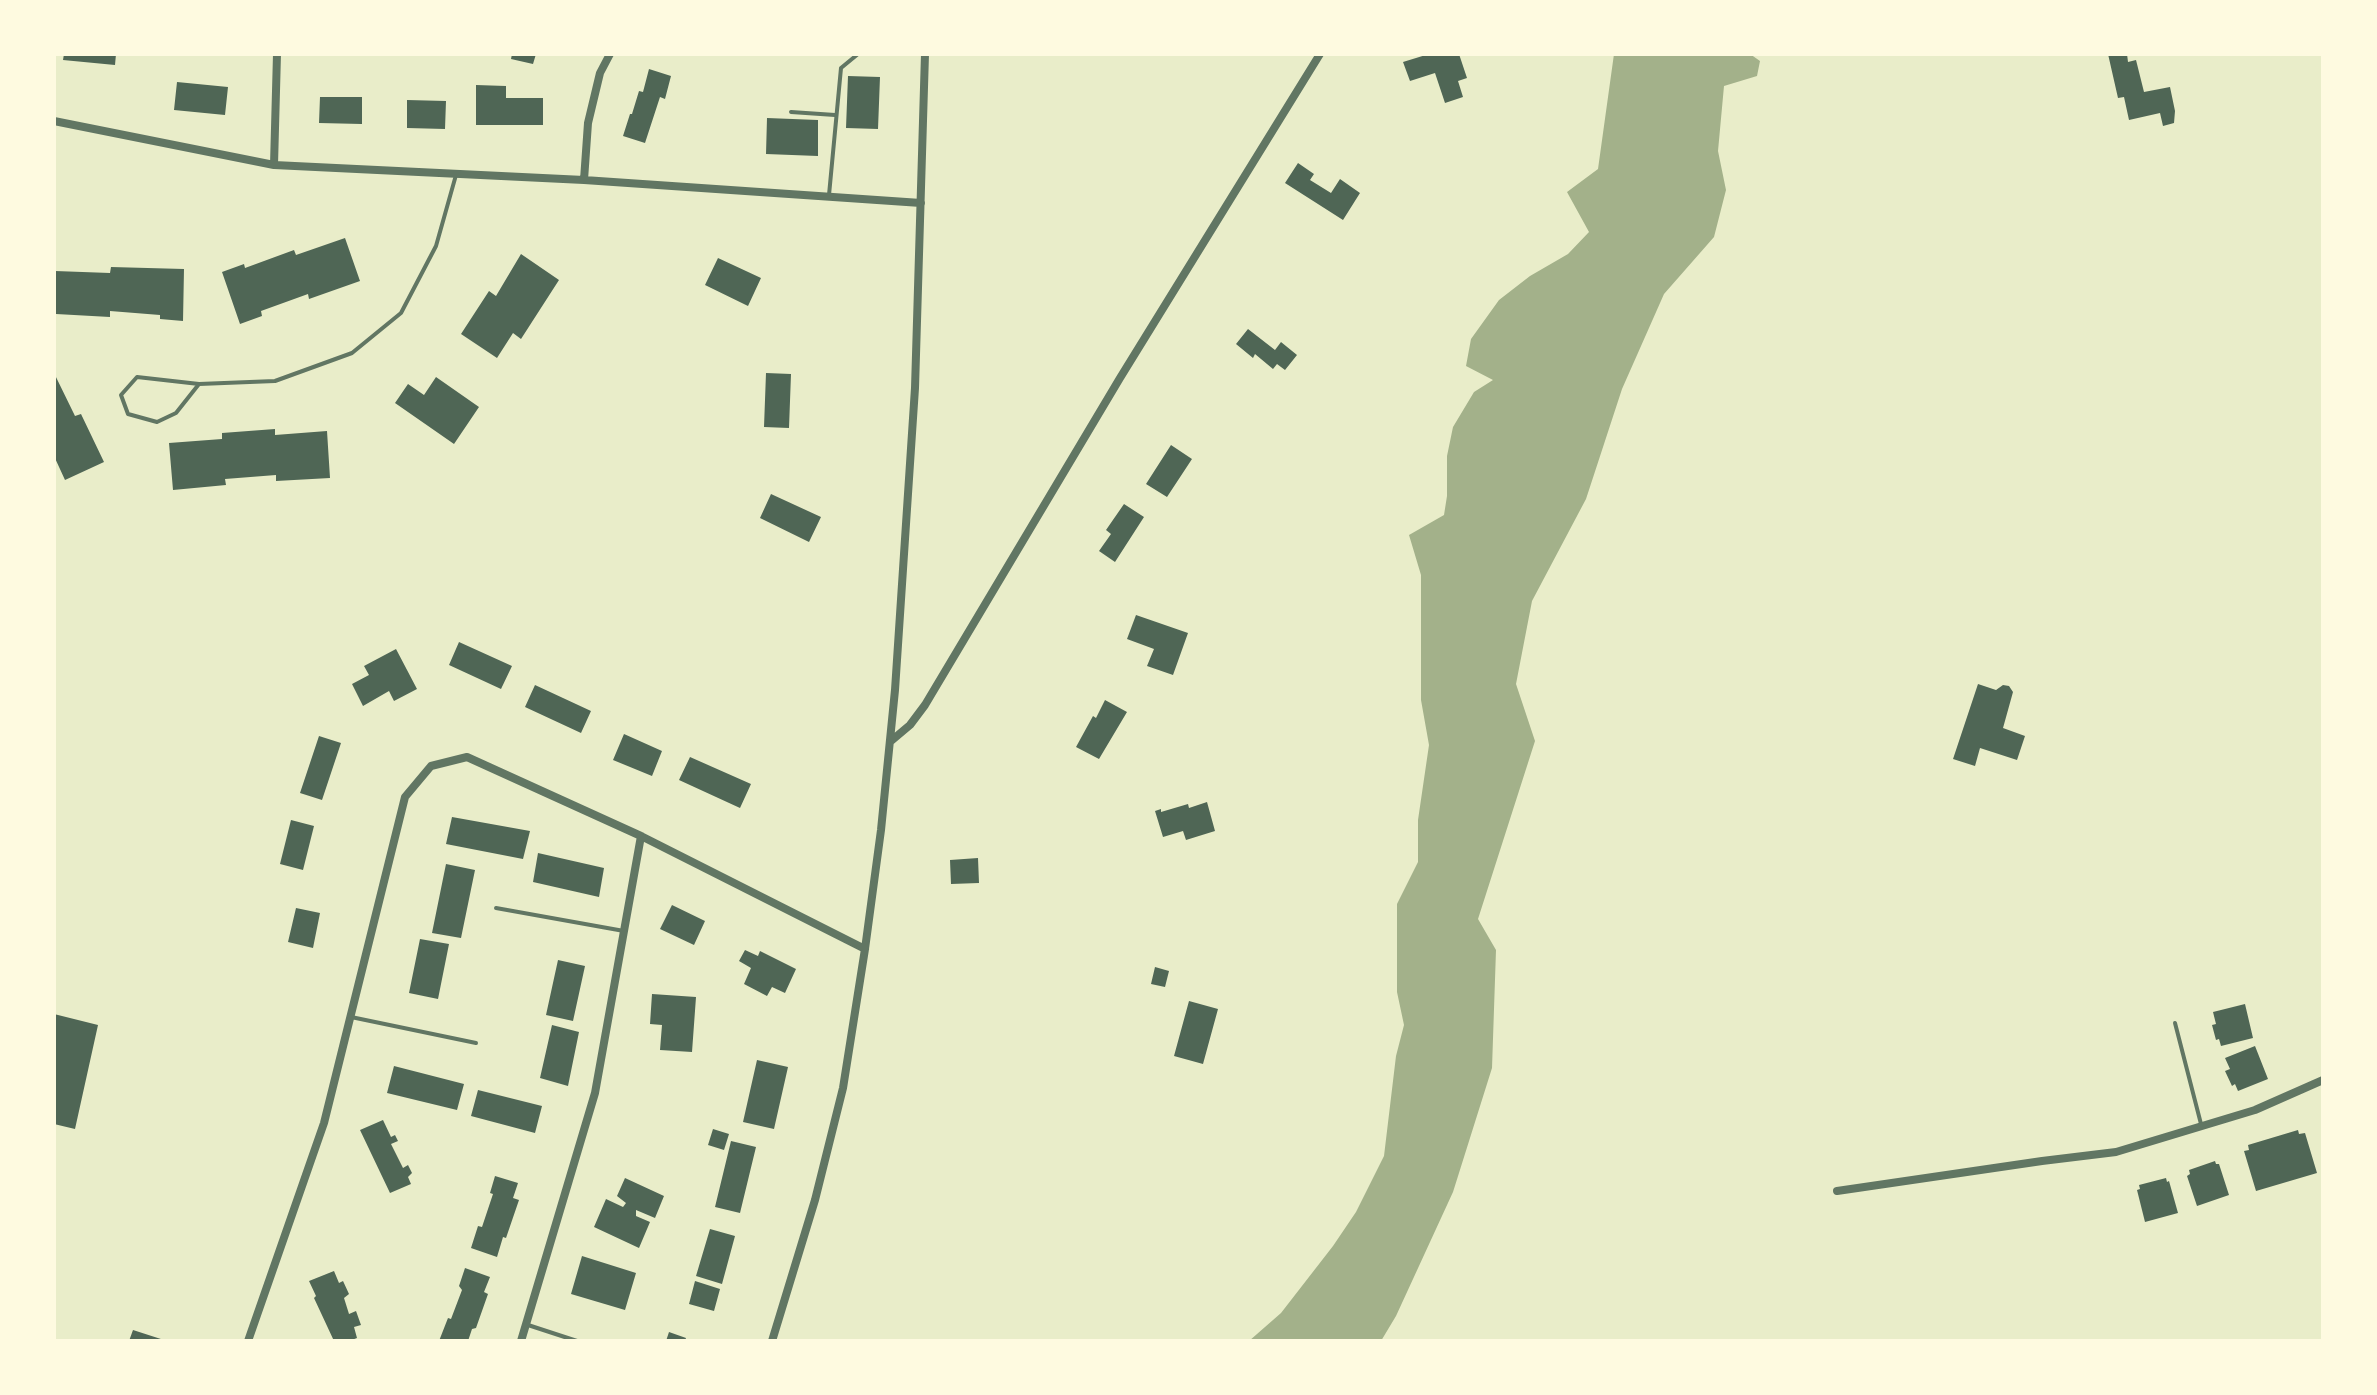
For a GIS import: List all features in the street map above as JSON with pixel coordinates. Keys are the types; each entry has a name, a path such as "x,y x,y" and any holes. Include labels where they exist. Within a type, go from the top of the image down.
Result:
{"street":[{"path":"274,165 277,54"},
{"path":"584,180 588,123 600,73 610,54"},
{"path":"772,1341 807,1229 850,1051 891,742 915,388 925,54"},
{"path":"891,742 910,725 925,705 1111,392 1320,54"},
{"path":"54,121 274,165 584,180 921,203"},
{"path":"248,1341 324,1123 405,797 431,766 467,757 641,836 865,949"},
{"path":"521,1341 595,1093 641,836"},
{"path":"1837,1191 2116,1152 2255,1110 2323,1080"}],"lane":[{"path":"828,197 841,68 858,54"},
{"path":"791,112 835,115"},
{"path":"199,384 176,413 157,422 128,414 121,395 137,377 199,384 275,381 352,353 401,313 436,246 457,173"},
{"path":"496,908 624,931"},
{"path":"351,1017 476,1043"},
{"path":"2175,1023 2202,1126"},
{"path":"526,1325 577,1341"}],"shaded area":[{"path":"1614,54 1750,54 1760,61 1757,76 1724,86 1718,151 1726,190 1714,237 1664,294 1622,389 1586,499 1532,601 1516,684 1535,741 1478,919 1496,950 1492,1068 1453,1192 1396,1316 1381,1341 1249,1341 1281,1313 1333,1246 1356,1212 1384,1156 1396,1056 1404,1025 1397,992 1397,904 1418,862 1418,820 1429,745 1421,700 1421,575 1409,535 1444,515 1447,456 1453,427 1474,392 1493,380 1466,366 1471,339 1499,300 1530,276 1568,254 1589,232 1567,192 1598,169"}],"building":[{"path":"64,54 116,54 115,65 63,60"},
{"path":"512,54 536,54 533,64 511,59"},
{"path":"1429,54 1459,54 1467,78 1458,81 1463,97 1445,103 1435,73 1410,81 1403,62"},
{"path":"2108,54 2127,54 2128,62 2136,60 2144,92 2170,87 2174,123 2163,126 2160,113 2129,120 2124,97 2118,98"},
{"path":"649,69 671,76 665,99 660,97 645,143 623,136 639,91 643,92"},
{"path":"848,76 880,77 878,129 846,128"},
{"path":"177,82 228,87 225,115 174,110"},
{"path":"476,85 506,86 506,98 543,98 543,125 476,125"},
{"path":"320,97 362,97 362,124 319,123"},
{"path":"407,100 446,101 445,129 407,128"},
{"path":"767,118 818,120 818,156 766,154"},
{"path":"1298,163 1314,174 1310,180 1331,193 1340,179 1360,193 1343,220 1285,183"},
{"path":"345,238 360,281 309,299 308,294 261,311 262,316 240,324 222,272 244,264 245,268 294,250 296,255"},
{"path":"521,254 559,280 521,339 513,333 497,358 461,334 489,291 496,296"},
{"path":"718,258 761,278 748,306 705,285"},
{"path":"111,267 184,269 183,321 160,319 160,315 110,311 110,317 56,314 55,271 110,273"},
{"path":"1248,329 1275,350 1281,342 1297,355 1285,370 1277,364 1273,369 1236,344"},
{"path":"54,373 75,416 81,414 104,462 65,480 54,456"},
{"path":"766,373 791,374 789,428 764,427"},
{"path":"436,377 479,407 454,444 395,403 408,384 424,395"},
{"path":"275,429 275,435 327,431 330,478 276,481 276,475 225,479 226,485 173,490 169,443 222,439 222,433"},
{"path":"1171,445 1192,459 1167,497 1146,484"},
{"path":"771,494 821,517 809,542 760,518"},
{"path":"1124,504 1144,517 1115,562 1099,551 1111,534 1106,530"},
{"path":"1136,615 1188,633 1173,675 1147,666 1154,649 1127,639"},
{"path":"459,642 512,666 501,689 449,665"},
{"path":"396,649 417,689 394,701 389,691 363,706 352,684 369,675 364,666"},
{"path":"1978,684 1996,690 2003,685 2009,686 2013,692 2003,728 2025,736 2017,760 1980,748 1975,766 1953,759"},
{"path":"535,685 591,711 581,733 525,707"},
{"path":"1105,700 1127,712 1099,759 1076,747"},
{"path":"624,734 662,751 652,776 613,760"},
{"path":"319,736 341,743 322,800 300,793"},
{"path":"690,757 751,784 740,808 679,780"},
{"path":"1207,802 1215,831 1186,840 1183,831 1163,837 1155,811 1188,804 1189,808"},
{"path":"452,817 530,831 523,859 446,844"},
{"path":"291,820 314,826 303,870 280,864"},
{"path":"538,853 604,868 599,897 533,882"},
{"path":"978,858 979,883 951,884 950,860"},
{"path":"446,864 475,870 461,938 432,933"},
{"path":"672,905 705,921 694,945 660,929"},
{"path":"296,908 320,913 313,948 288,942"},
{"path":"420,939 449,944 438,999 409,993"},
{"path":"745,950 758,956 760,951 796,969 785,993 772,987 767,996 744,984 751,968 739,961"},
{"path":"558,960 585,966 573,1021 546,1015"},
{"path":"1155,967 1169,971 1165,987 1151,984"},
{"path":"652,994 696,997 692,1052 660,1050 662,1025 650,1024"},
{"path":"1189,1001 1218,1009 1203,1064 1174,1056"},
{"path":"2245,1004 2253,1038 2221,1046 2212,1025 2216,1024 2213,1012"},
{"path":"54,1014 98,1025 75,1129 54,1124"},
{"path":"552,1025 579,1032 568,1086 540,1078"},
{"path":"2255,1046 2268,1079 2238,1091 2225,1071 2230,1069 2225,1058"},
{"path":"757,1060 788,1067 774,1129 743,1122"},
{"path":"394,1066 464,1084 457,1110 387,1093"},
{"path":"478,1090 542,1106 535,1133 471,1116"},
{"path":"383,1120 391,1137 395,1135 398,1141 391,1144 403,1168 408,1165 412,1173 408,1177 411,1184 390,1193 360,1130"},
{"path":"713,1129 729,1134 724,1150 708,1145"},
{"path":"2298,1130 2299,1134 2305,1133 2317,1173 2256,1191 2244,1151 2249,1150 2248,1145"},
{"path":"731,1141 756,1147 740,1213 715,1207"},
{"path":"2215,1161 2219,1164 2229,1195 2197,1206 2187,1176 2189,1170"},
{"path":"495,1176 518,1183 513,1198 519,1200 497,1257 471,1248 493,1194 490,1193"},
{"path":"625,1178 664,1196 655,1218 636,1210 636,1216 650,1222 639,1248 594,1227 606,1199 623,1207 626,1203 617,1196"},
{"path":"2166,1178 2178,1213 2145,1222 2137,1190 2140,1189 2139,1185"},
{"path":"710,1229 735,1236 722,1284 696,1276"},
{"path":"582,1256 636,1273 625,1310 571,1294"},
{"path":"465,1268 490,1277 484,1292 488,1294 476,1328 472,1329 468,1341 439,1341 462,1290 459,1286"},
{"path":"334,1271 349,1294 344,1298 349,1314 356,1311 361,1325 354,1327 357,1338 349,1341 334,1341 309,1281"},
{"path":"695,1281 720,1289 714,1311 689,1304"},
{"path":"133,1330 164,1340 164,1341 129,1341"},
{"path":"669,1332 686,1338 685,1341 666,1341"}]}
